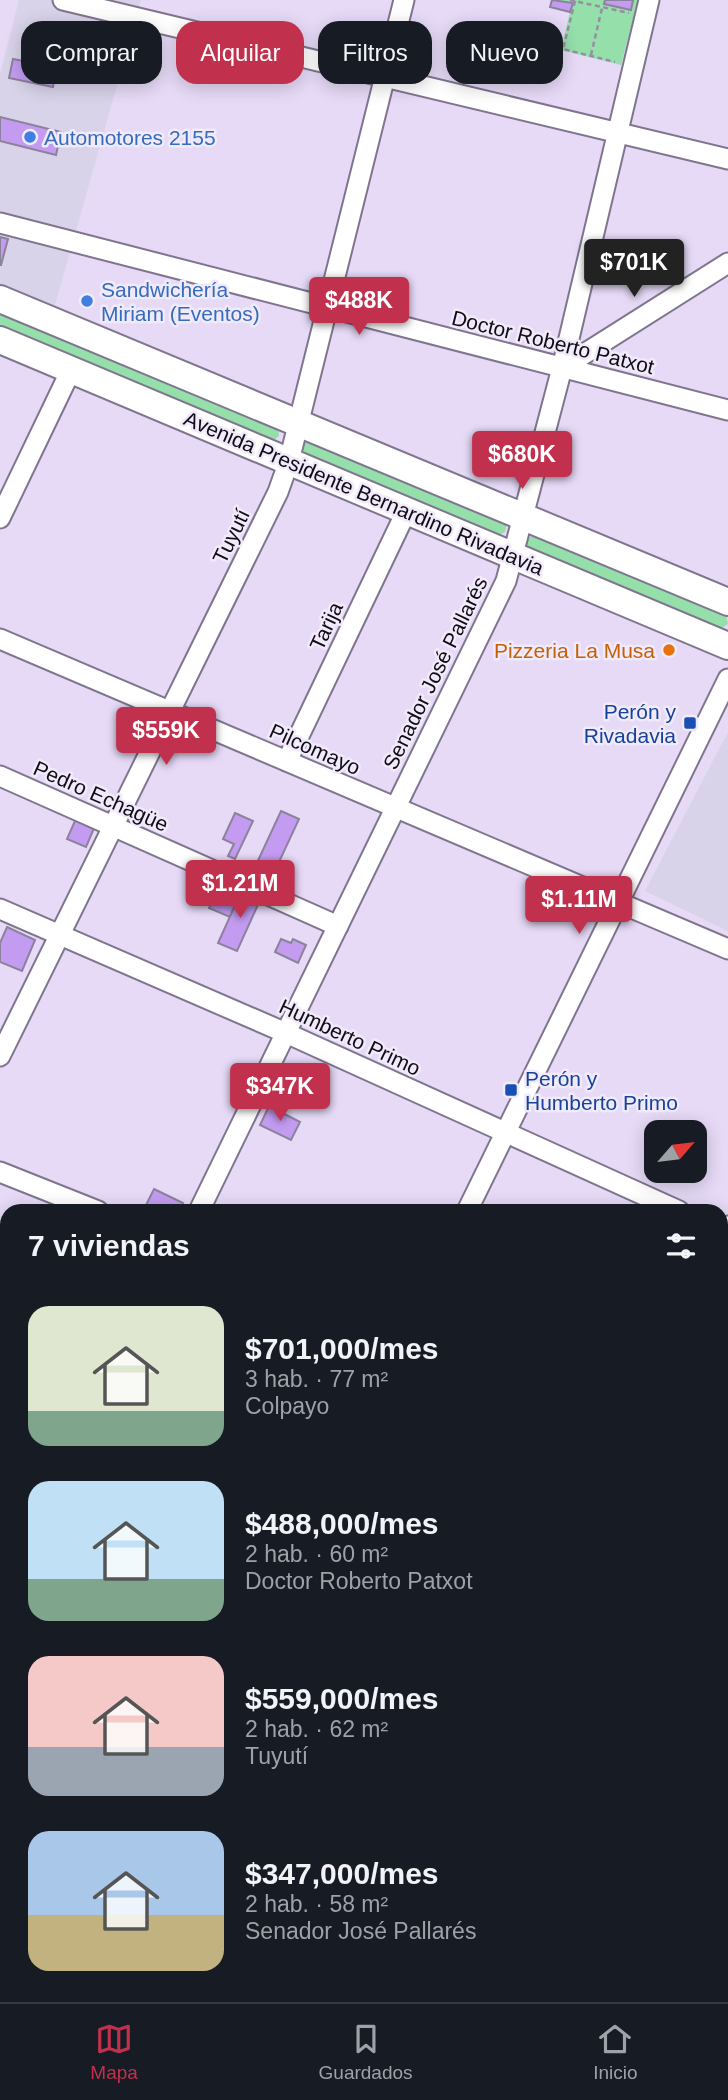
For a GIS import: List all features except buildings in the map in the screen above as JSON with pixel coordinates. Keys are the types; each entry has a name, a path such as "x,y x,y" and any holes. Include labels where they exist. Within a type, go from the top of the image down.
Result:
{"main road":[{"name":"Avenida Presidente Bernardino Rivadavia","path":"0,299 728,602"},
{"name":"Avenida Presidente Bernardino Rivadavia","path":"0,340 728,646"}],"street":[{"path":"63,0 318,60"},
{"name":"Tuyutí","path":"399,21 404,0"},
{"name":"Senador José Pallarés","path":"202,1204 499,598 514,556 562,368 617,134 641,3"},
{"name":"Tuyutí","path":"0,1056 278,492 289,461 384,84"},
{"path":"418,84 728,159"},
{"name":"Doctor Roberto Patxot","path":"0,223 728,410"},
{"path":"562,368 728,263"},
{"path":"0,518 71,370"},
{"name":"Tarija","path":"287,761 406,512"},
{"name":"Pilcomayo","path":"0,639 728,949"},
{"path":"470,1204 728,679"},
{"name":"Pedro Echagüe","path":"0,776 338,926"},
{"name":"Humberto Primo","path":"0,909 286,1033 663,1204"},
{"path":"0,1172 81,1204"}],"path":[{"path":"604,0 603,7 591,56 563,49 572,1 603,7 632,14 641,3"}],"shaded area":[{"path":"19,0 141,0 135,21 21,21 21,84 117,84 48,330 0,310 0,74"},
{"path":"728,732 728,931 645,891"}],"green space":[{"path":"552,0 638,0 621,65 563,50 570,12 550,7"},
{"path":"0,310 278,426 279,436 270,443 0,331"},
{"path":"307,439 507,523 505,532 495,538 307,459 301,444"},
{"path":"534,534 726,613 728,624 720,629 527,551 526,540"}],"place":[{"name":"Automotores 2155","path":"30,137"},
{"name":"Sandwichería Miriam (Eventos)","path":"87,301"},
{"name":"Pizzeria La Musa","path":"669,650"},
{"name":"Perón y Rivadavia","path":"690,723"},
{"name":"Perón y Humberto Primo","path":"511,1090"}]}
